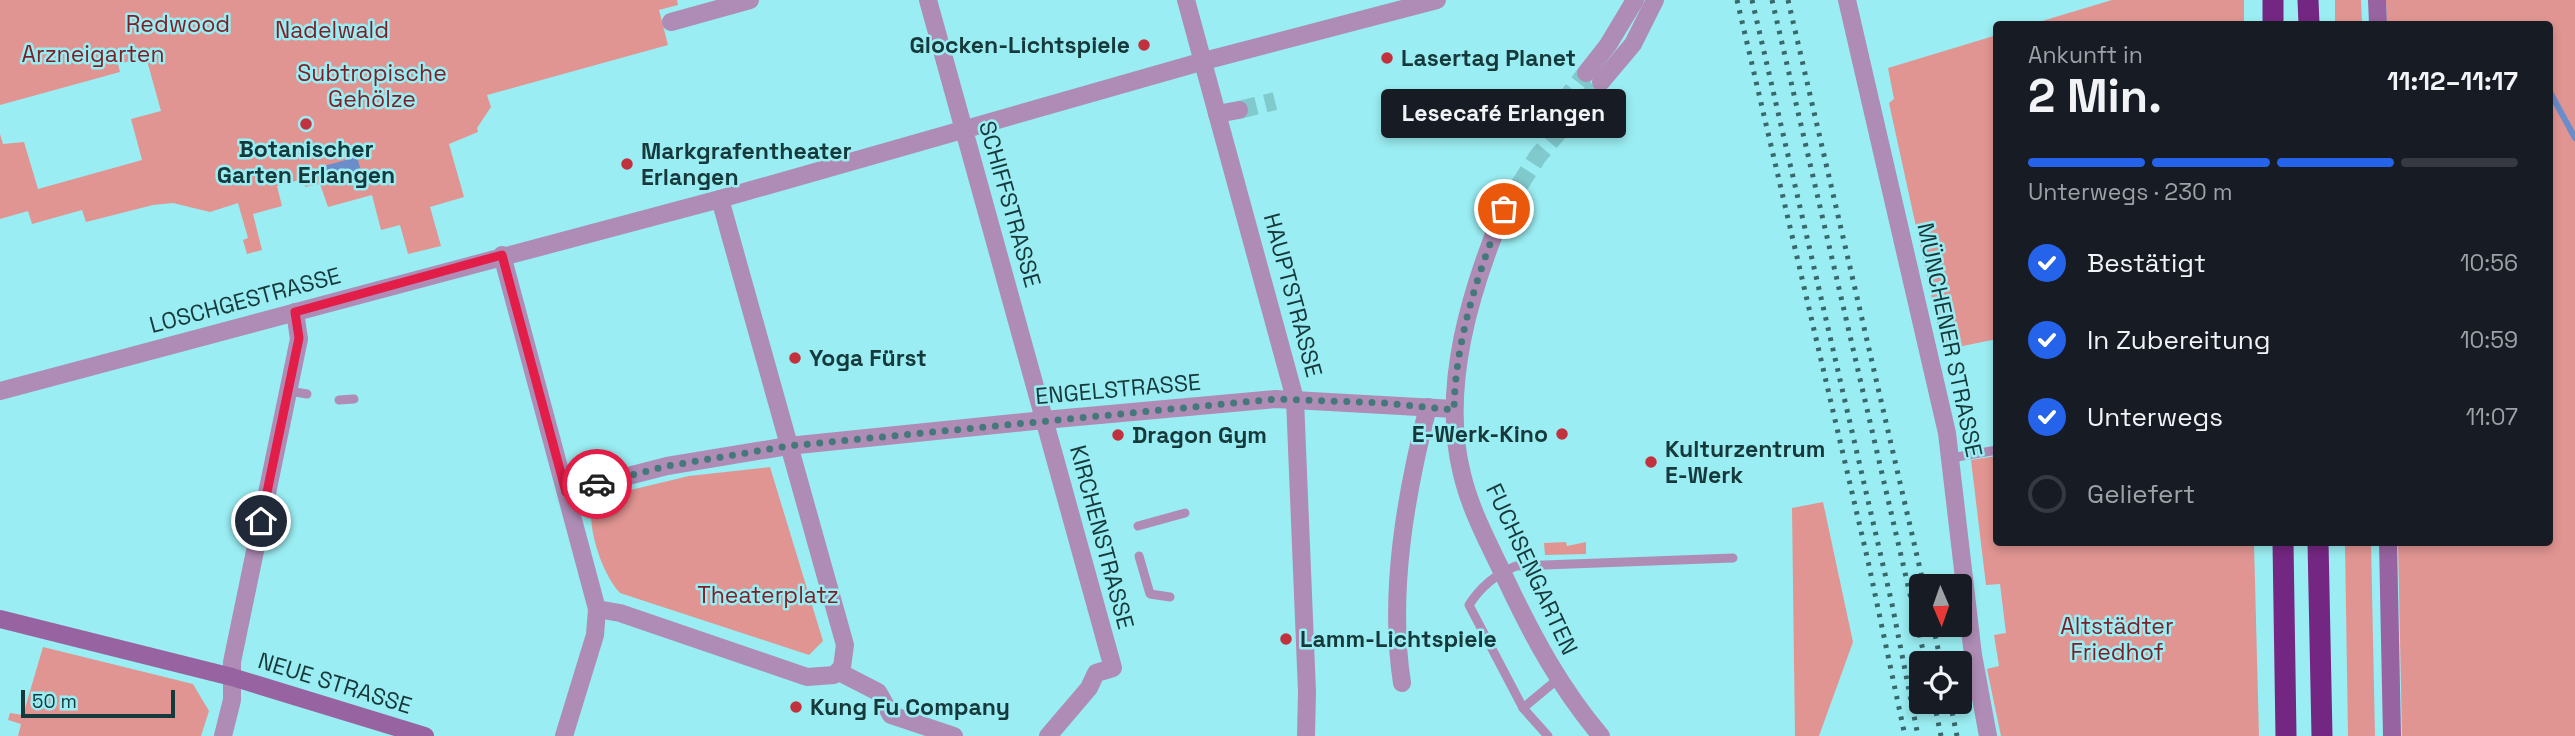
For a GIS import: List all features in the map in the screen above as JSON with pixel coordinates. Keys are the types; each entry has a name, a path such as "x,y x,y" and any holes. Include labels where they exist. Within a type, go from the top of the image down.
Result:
{"highway":[{"path":"2273,0 2273,21"},
{"path":"2308,0 2309,21"},
{"path":"2283,546 2286,736"},
{"path":"2318,546 2322,736"}],"street":[{"path":"671,22 750,0"},
{"name":"SCHIFFSTRASSE","path":"928,0 1044,420"},
{"name":"HAUPTSTRASSE","path":"1186,0 1295,399 1307,692 1306,736"},
{"path":"564,736 595,635 597,609 502,255 720,199 1203,61 1437,0"},
{"path":"1635,0 1608,44 1593,77 1633,44 1655,0"},
{"name":"MÜNCHENER STRASSE","path":"1847,0 1951,458 1973,655 1988,736"},
{"path":"2377,0 2378,21"},
{"path":"1217,114 1239,110"},
{"path":"597,609 620,613 807,677 827,678 839,672 844,660 845,645 720,199"},
{"name":"FUCHSENGARTEN","path":"1504,209 1482,268 1468,319 1454,410 1458,455 1467,493 1502,572 1558,680 1601,736"},
{"name":"LOSCHGESTRASSE","path":"0,391 502,255"},
{"path":"223,736 232,700 232,677 242,611 298,393 299,338 295,312"},
{"name":"ENGELSTRASSE","path":"788,446 1044,420 1193,401 1295,399 1454,410"},
{"path":"1402,683 1397,652 1401,569 1413,468 1428,407"},
{"name":"KIRCHENSTRASSE","path":"1044,420 1113,668 1096,673 1089,688 1048,736"},
{"path":"566,492 667,466 788,446"},
{"path":"2388,546 2392,736"},
{"name":"NEUE STRASSE","path":"0,620 232,677 425,736"},
{"path":"839,672 878,692 891,715 954,736"}],"lane":[{"path":"339,400 354,399"},
{"path":"1951,458 1993,451"},
{"path":"1138,526 1185,513"},
{"path":"1139,556 1150,594 1170,597"},
{"path":"1548,736 1523,708 1469,605 1483,587 1502,572 1516,566 1733,558"},
{"path":"1523,708 1558,680"}],"green space":[{"name":"Botanischer Garten Erlangen","path":"0,0 677,0 678,5 659,10 668,45 487,95 491,107 477,128 478,132 449,144 464,197 430,207 441,246 408,254 400,225 381,230 372,195 328,207 320,184 305,187 303,179 277,186 282,206 253,214 262,250 247,254 243,240 248,238 238,203 210,212 173,203 153,205 86,222 82,210 32,224 28,211 0,219 0,134 3,144 24,142 38,189 142,160 131,119 161,111 146,57 118,64 120,72 0,105"},
{"path":"2112,0 2244,0 2244,21 2042,21"},
{"path":"2335,0 2361,0 2362,21 2335,21"},
{"path":"2386,0 2575,0 2575,736 2402,736 2398,546 2553,546 2553,21 2387,21"},
{"path":"1993,36 1993,340 1943,350 1889,103 1894,99 1888,68"},
{"name":"Altstädter Friedhof","path":"1993,457 1993,546 2254,546 2259,736 2001,736 1987,669 1999,666 1994,635 2006,633 2000,584 1986,585 1971,460"},
{"name":"Theaterplatz","path":"770,467 823,641 809,655 620,593 613,585 601,562 593,535 593,499 689,476"},
{"path":"1823,502 1853,642 1819,736 1795,736 1792,508"},
{"path":"1566,542 1567,546 1586,542 1586,554 1545,555 1544,543"},
{"path":"2345,546 2371,546 2375,736 2348,736"},
{"path":"43,647 193,684 209,711 201,736 18,736 21,724 8,720 10,713 23,715"}],"water":[{"path":"357,157 362,175 325,184 320,167"}],"waterway":[{"path":"2553,98 2575,138"}],"tunnel":[{"path":"1562,104 1586,73"},
{"path":"1504,209 1538,156 1601,82"},
{"path":"1239,110 1275,101"}],"railway":[{"path":"1737,0 1868,561 1905,736"},
{"path":"1752,0 1892,604 1918,736"},
{"path":"1772,0 1923,651"},
{"path":"1788,0 1921,574"},
{"path":"1936,637 1938,651"},
{"path":"1936,714 1941,736"},
{"path":"1952,714 1957,736"}],"way so far":[{"path":"597,484 667,466 788,446 1276,399 1385,403 1454,410 1455,387 1468,319 1482,268 1504,209"}],"place":[{"name":"Glocken-Lichtspiele","path":"1144,45"},
{"name":"Lasertag Planet","path":"1387,58"},
{"name":"Botanischer Garten Erlangen","path":"306,124"},
{"name":"Markgrafentheater Erlangen","path":"627,164"},
{"name":"Lesecafé Erlangen","path":"1504,209"},
{"name":"Yoga Fürst","path":"795,358"},
{"name":"E-Werk-Kino","path":"1562,434"},
{"name":"Dragon Gym","path":"1118,435"},
{"name":"Kulturzentrum E-Werk","path":"1651,462"},
{"name":"Lamm-Lichtspiele","path":"1286,639"},
{"name":"Kung Fu Company","path":"796,707"}],"route":[{"path":"261,521 299,338 295,312 502,255 566,492 597,484"}],"park label":[{"name":"Redwood","path":"178,24"},
{"name":"Nadelwald","path":"332,30"},
{"name":"Arzneigarten","path":"93,54"},
{"name":"Subtropische Gehölze","path":"372,86"}]}
